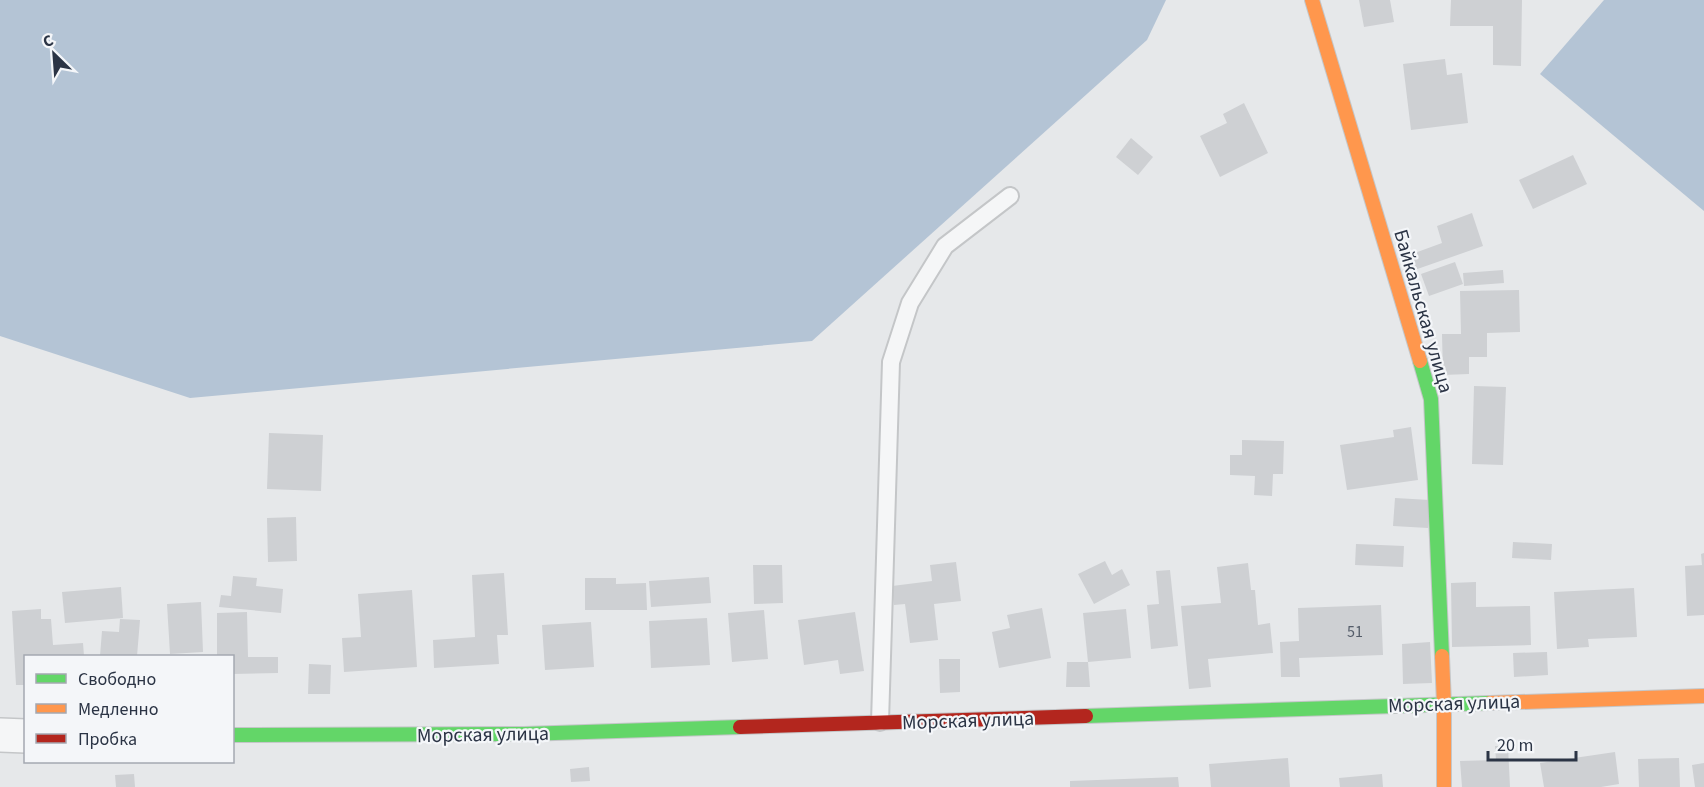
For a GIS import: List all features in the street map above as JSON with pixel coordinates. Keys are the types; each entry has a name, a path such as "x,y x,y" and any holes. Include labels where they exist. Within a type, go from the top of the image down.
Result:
{"street":[{"name":"Байкальская улица","path":"1312,0 1431,399 1444,704 1444,787"},
{"name":"Морская улица","path":"234,735 524,734 1704,696"},
{"path":"0,735 24,736"}],"lane":[{"path":"880,722 891,362 910,303 945,246 1010,196"}],"water":[{"path":"0,0 1166,0 1147,40 812,341 190,398 0,336"},
{"path":"1604,0 1704,0 1704,211 1540,74"}],"building":[{"path":"1359,0 1390,0 1394,22 1364,27"},
{"path":"1451,0 1522,0 1521,66 1493,65 1493,26 1450,26"},
{"path":"1445,59 1447,75 1462,73 1468,123 1411,130 1403,64"},
{"path":"1244,103 1268,153 1220,177 1200,136 1227,123 1223,114"},
{"path":"1131,138 1153,157 1138,175 1116,157"},
{"path":"1573,155 1587,184 1533,209 1519,180"},
{"path":"1472,213 1483,246 1406,273 1401,258 1442,243 1437,226"},
{"path":"1455,262 1463,284 1429,296 1421,274"},
{"path":"1503,270 1504,283 1464,286 1463,273"},
{"path":"1519,290 1520,332 1487,333 1487,357 1469,357 1469,374 1443,375 1442,334 1461,334 1460,291"},
{"path":"1474,386 1506,387 1503,465 1472,464"},
{"path":"1411,427 1418,480 1347,490 1340,445 1394,437 1393,430"},
{"path":"269,433 323,435 321,491 267,489"},
{"path":"1242,440 1284,441 1283,474 1273,474 1272,496 1254,495 1255,476 1230,475 1230,455 1242,455"},
{"path":"1395,498 1430,500 1428,528 1393,526"},
{"path":"296,517 297,561 268,562 267,518"},
{"path":"1513,542 1552,544 1551,560 1512,558"},
{"path":"1356,544 1404,546 1403,567 1355,565"},
{"path":"1704,553 1704,615 1687,616 1685,566 1702,565 1701,554"},
{"path":"1105,561 1112,575 1122,569 1130,585 1094,604 1078,574"},
{"path":"956,562 961,601 934,604 938,640 910,643 905,604 894,605 892,586 932,581 930,565"},
{"path":"1248,563 1251,590 1255,590 1258,625 1270,623 1273,653 1208,659 1211,687 1189,689 1181,606 1221,603 1217,567"},
{"path":"753,565 782,565 783,603 754,604"},
{"path":"1170,570 1178,646 1151,649 1147,605 1159,604 1156,571"},
{"path":"504,573 508,635 497,635 499,664 434,668 433,640 475,637 472,575"},
{"path":"233,576 257,578 256,586 283,589 281,613 219,607 221,595 231,596"},
{"path":"709,577 711,603 651,607 649,581"},
{"path":"585,578 616,578 616,584 646,583 647,610 585,610"},
{"path":"1476,582 1476,607 1530,606 1531,645 1452,647 1451,583"},
{"path":"121,587 123,618 65,623 62,592"},
{"path":"1634,588 1637,637 1588,639 1589,647 1557,649 1554,592"},
{"path":"412,590 417,667 344,672 342,638 361,637 358,594"},
{"path":"201,602 203,652 170,654 167,604"},
{"path":"1381,605 1383,655 1299,658 1300,677 1281,677 1280,642 1299,641 1298,608"},
{"path":"1042,608 1051,658 999,668 992,632 1010,628 1007,615"},
{"path":"41,609 41,619 51,619 53,645 83,643 84,655 24,655 24,685 16,685 12,611"},
{"path":"1126,609 1131,658 1088,662 1083,613"},
{"path":"764,610 768,659 732,662 728,613"},
{"path":"247,612 248,657 278,657 278,673 234,674 234,655 217,655 217,613"},
{"path":"855,612 864,671 840,674 838,660 804,665 798,620"},
{"path":"707,618 710,665 651,668 649,621"},
{"path":"120,619 140,620 137,655 100,655 102,631 119,632"},
{"path":"591,622 594,667 545,670 542,625"},
{"path":"1430,642 1432,683 1403,684 1402,644"},
{"path":"1547,652 1548,675 1514,677 1513,653"},
{"path":"939,659 960,659 960,692 940,693"},
{"path":"1067,662 1088,662 1090,687 1066,687"},
{"path":"309,664 331,665 330,694 308,694"},
{"path":"1495,746 1508,746 1510,787 1462,787 1460,761 1496,760"},
{"path":"1615,752 1619,784 1601,787 1544,787 1540,763"},
{"path":"1288,758 1290,787 1211,787 1209,764"},
{"path":"1679,758 1680,787 1639,787 1638,759"},
{"path":"1704,763 1704,787 1695,787 1692,765"},
{"path":"589,767 590,781 571,782 570,769"},
{"path":"134,774 135,787 116,787 115,775"},
{"path":"1382,774 1383,787 1340,787 1339,778"},
{"path":"1178,777 1179,787 1070,787 1070,781"}],"traffic: fast":[{"path":"1420,361 1431,399 1442,656"},
{"path":"1086,716 1490,703"},
{"path":"234,735 524,734 740,727"}],"traffic: slow":[{"path":"1312,0 1420,361"},
{"path":"1442,656 1444,787"},
{"path":"1490,703 1704,696"}],"traffic: jam":[{"path":"740,727 1086,716"}]}
